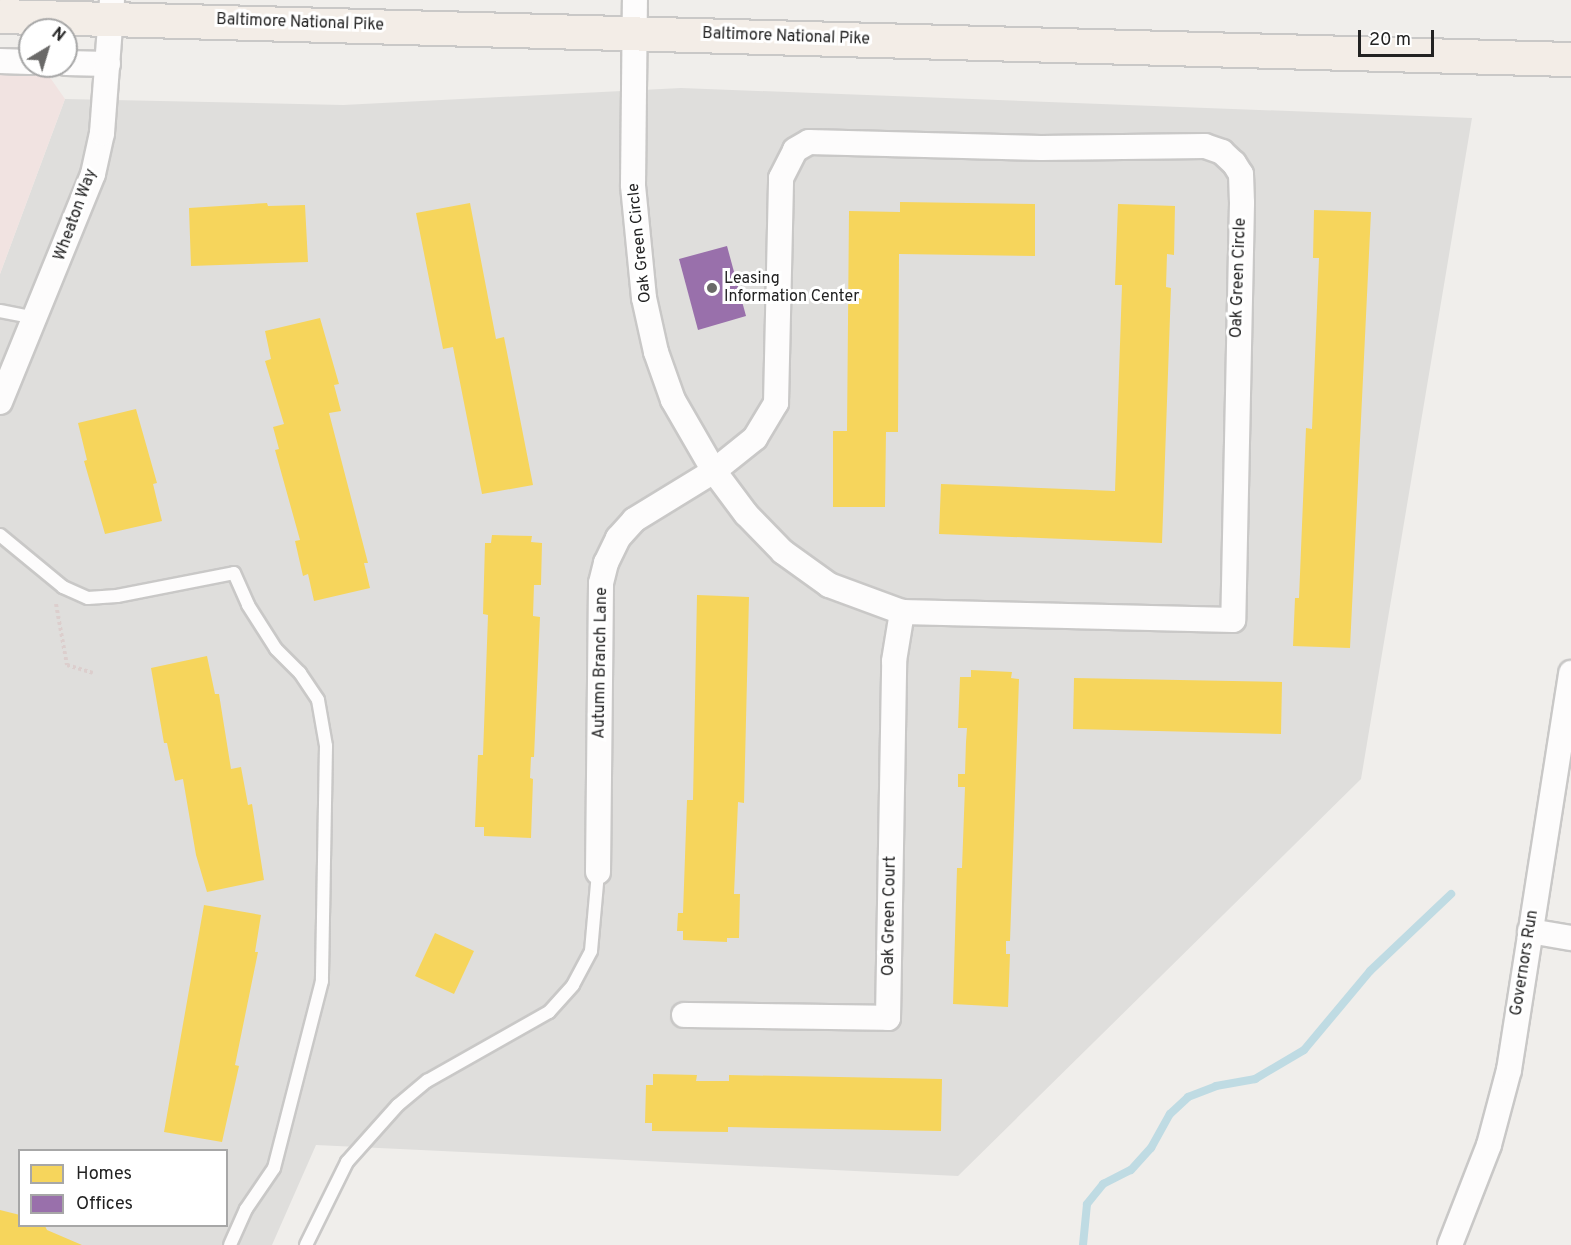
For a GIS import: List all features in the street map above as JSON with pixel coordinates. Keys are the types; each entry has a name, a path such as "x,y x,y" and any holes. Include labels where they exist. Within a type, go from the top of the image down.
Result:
{"main road":[{"name":"Baltimore National Pike","path":"0,16 111,9 633,33 1571,59"}],"street":[{"name":"Oak Green Circle","path":"635,0 633,185 644,298 656,352 674,400 714,471 746,514 783,552 829,585 902,612 1233,620 1241,174 1222,152 1205,146 1041,148 809,142 795,150 781,178 776,404 756,438 714,471"},
{"name":"Wheaton Way","path":"0,402 93,174 102,133 111,9"},
{"path":"0,61 18,62"},
{"path":"78,63 108,64"},
{"name":"Autumn Branch Lane","path":"598,872 601,583 606,563 618,538 634,520 714,471"},
{"name":"Oak Green Court","path":"684,1015 888,1018 894,661 902,612"},
{"name":"Governors Run","path":"1450,1245 1489,1145 1509,1070 1571,673"},
{"path":"1530,931 1571,938"}],"lane":[{"path":"0,311 36,318"},
{"path":"0,535 63,587 88,598 117,596 234,573 248,605 276,649 300,673 318,700 326,746 322,981 274,1168 246,1209 230,1245"},
{"path":"306,1245 347,1162 398,1105 427,1081 549,1012 573,985 591,951 598,872"}],"path":[{"path":"55,606 67,665 93,674"}],"shaded area":[{"path":"0,51 18,60 18,78 50,78 65,99 0,274"},
{"path":"681,88 1472,118 1361,779 958,1176 316,1145 272,1245 0,1245 0,274 65,99 343,105"}],"building: Homes":[{"path":"900,202 1035,204 1035,256 899,254 898,432 886,432 885,507 833,507 833,431 847,431 849,211 900,212"},
{"path":"267,203 268,206 305,205 308,262 191,266 189,208"},
{"path":"470,203 496,339 504,337 533,485 482,494 453,347 443,349 416,213"},
{"path":"1118,204 1175,206 1174,255 1167,254 1166,287 1171,288 1162,543 939,534 941,484 1115,491 1122,285 1115,285"},
{"path":"1314,210 1371,212 1350,648 1293,646 1295,598 1299,598 1306,428 1312,429 1319,258 1313,258"},
{"path":"320,318 339,384 334,385 341,411 329,413 368,563 364,563 370,588 314,601 308,574 303,576 295,541 300,540 275,450 279,449 273,427 284,424 265,361 271,359 265,331"},
{"path":"136,409 157,483 153,484 162,521 105,534 84,461 87,460 78,423"},
{"path":"492,535 532,536 531,542 542,543 541,585 534,585 533,616 540,617 534,757 531,757 530,778 533,779 531,838 484,836 484,827 475,827 478,755 483,755 488,615 483,614 485,543 491,543"},
{"path":"697,595 749,597 744,803 738,802 734,894 740,894 739,938 727,938 727,942 683,940 683,931 677,931 678,913 683,913 687,800 693,800"},
{"path":"207,656 215,694 219,694 231,769 241,767 248,805 252,804 264,880 207,892 196,855 183,779 175,781 167,743 164,743 151,668"},
{"path":"971,670 1012,672 1011,678 1019,679 1010,941 1006,941 1006,954 1010,954 1008,1007 953,1004 957,868 962,868 965,787 958,787 958,774 965,774 967,728 958,728 960,677 971,677"},
{"path":"1074,678 1282,682 1281,734 1073,729"},
{"path":"204,905 261,915 255,952 258,952 235,1065 239,1066 222,1142 164,1132"},
{"path":"435,933 474,951 454,994 415,976"},
{"path":"653,1074 697,1075 696,1081 729,1081 729,1075 942,1079 941,1131 728,1127 728,1132 652,1131 652,1123 645,1123 646,1085 653,1085"},
{"path":"0,1210 18,1214 18,1227 46,1227 47,1230 82,1245 0,1245"}],"building: Offices":[{"name":"Leasing Information Center","path":"727,246 746,316 698,330 679,259"}],"waterway":[{"path":"1083,1245 1087,1204 1103,1184 1131,1170 1151,1148 1170,1114 1188,1097 1216,1086 1255,1079 1304,1050 1370,971 1451,894"}],"place":[{"name":"Leasing Information Center","path":"712,288"}]}
